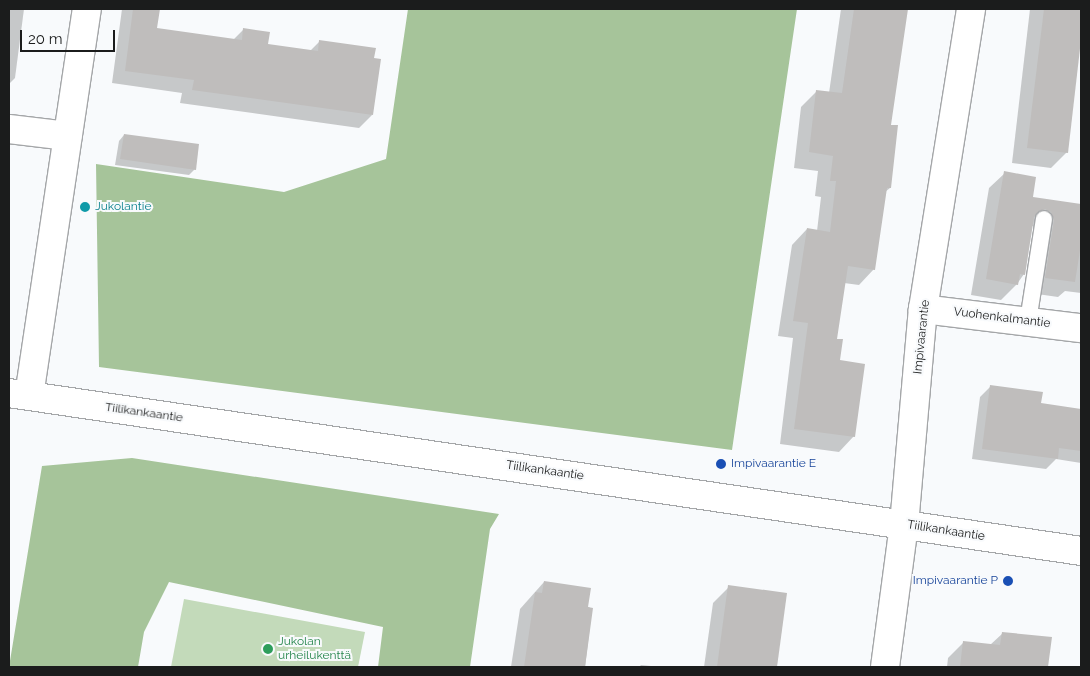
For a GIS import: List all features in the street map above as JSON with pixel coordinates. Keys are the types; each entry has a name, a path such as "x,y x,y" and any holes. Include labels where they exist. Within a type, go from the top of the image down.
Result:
{"street":[{"path":"19,395 68,136 87,9"},
{"name":"Impivaarantie","path":"885,667 904,525 923,309 971,9"},
{"path":"9,128 68,136"},
{"name":"Vuohenkalmantie","path":"923,309 1081,328"},
{"name":"Tiilikankaantie","path":"19,395 1081,551"}],"lane":[{"path":"1028,321 1044,219"}],"green space":[{"path":"408,9 797,9 732,450 99,367 96,164 284,192 386,159"},
{"path":"132,458 499,514 490,529 470,667 378,667 383,627 169,582 144,632 138,667 9,667 42,466"},
{"name":"Jukolan urheilukenttä","path":"184,599 365,632 358,667 171,667"}],"building":[{"path":"133,9 160,9 157,28 242,40 243,28 270,32 268,44 318,51 319,40 376,48 374,58 381,59 373,115 192,90 194,80 125,71"},
{"path":"854,9 908,9 891,125 898,125 891,188 887,188 875,270 848,266 837,339 843,339 840,360 865,364 855,437 794,429 808,323 793,321 807,228 830,232 836,181 830,181 833,156 809,152 816,90 842,93"},
{"path":"1044,9 1081,9 1081,40 1068,153 1027,148"},
{"path":"124,134 199,144 196,170 120,159"},
{"path":"1004,171 1036,177 1033,197 1081,204 1081,244 1075,282 1045,278 1054,220 1051,212 1045,209 1034,217 1025,275 1020,274 1018,285 986,279"},
{"path":"990,385 1043,392 1041,403 1081,409 1081,451 1059,448 1058,459 982,449"},
{"path":"544,581 591,588 588,607 593,608 585,667 524,667 535,592 542,593"},
{"path":"728,585 787,593 777,667 717,667"},
{"path":"1002,632 1052,637 1048,667 960,667 963,641 1000,645"}],"place":[{"name":"Jukolantie","path":"85,207"},
{"name":"Impivaarantie E","path":"721,464"},
{"name":"Impivaarantie P","path":"1008,581"},
{"name":"Jukolan urheilukenttä","path":"268,649"}]}
